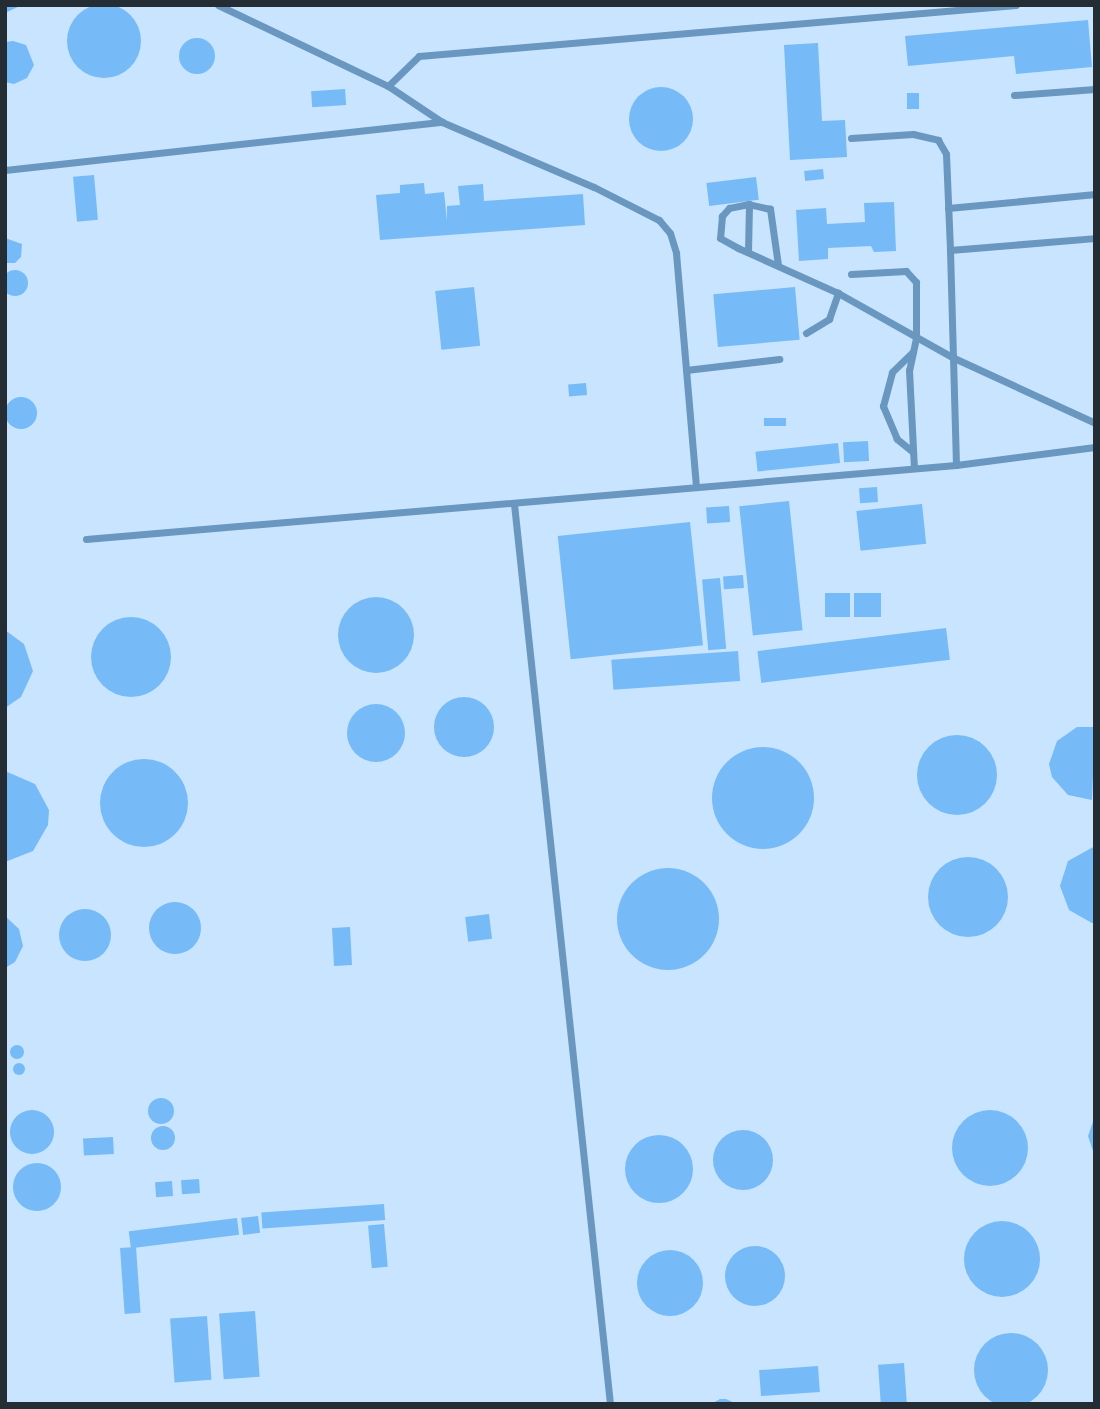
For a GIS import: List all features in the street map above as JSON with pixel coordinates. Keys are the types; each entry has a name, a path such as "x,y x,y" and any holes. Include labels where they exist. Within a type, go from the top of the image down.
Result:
{"lane":[{"path":"218,5 387,86 442,122 659,220 676,253 696,484"},
{"path":"387,86 419,56 1016,5"},
{"path":"1014,95 1095,89"},
{"path":"5,170 442,122"},
{"path":"851,138 913,134 938,140 946,154 956,465"},
{"path":"948,208 1095,194"},
{"path":"748,252 749,204"},
{"path":"778,265 770,209 749,204 729,208 718,233 748,252 838,293 954,358 1095,423"},
{"path":"950,250 1095,238"},
{"path":"851,274 912,274 916,338 909,370 914,468"},
{"path":"806,333 829,319 838,293"},
{"path":"913,352 892,372 883,406 897,439 913,452"},
{"path":"686,370 779,359"},
{"path":"86,539 514,503 696,484 956,465 1095,447"},
{"path":"514,503 610,1404"}],"shaded area":[{"path":"5,5 1095,5 1095,1404 5,1404"}],"building":[{"path":"104,4 118,7 130,15 138,27 141,41 138,55 130,67 118,75 104,78 90,75 78,67 70,55 67,41 70,27 78,15 90,7"},
{"path":"5,5 22,5 5,13"},
{"path":"1088,20 1092,67 1016,74 1014,56 908,66 905,36"},
{"path":"197,38 210,43 215,56 210,69 197,74 184,69 179,56 184,43"},
{"path":"13,41 26,45 34,65 27,78 14,84 5,82 5,42"},
{"path":"818,43 822,121 845,120 847,157 790,160 784,45"},
{"path":"661,87 684,96 693,119 684,142 661,151 638,142 629,119 638,96"},
{"path":"345,89 346,105 312,107 311,91"},
{"path":"907,93 919,93 919,109 907,109"},
{"path":"823,169 824,179 805,181 804,171"},
{"path":"94,175 98,220 77,222 73,177"},
{"path":"756,177 759,200 709,206 706,183"},
{"path":"424,183 425,194 444,192 447,221 447,206 460,205 458,186 483,184 484,201 583,194 585,225 380,240 376,195 400,193 400,185"},
{"path":"894,202 896,251 874,252 871,246 828,248 828,259 799,261 796,210 826,208 827,224 865,222 864,203"},
{"path":"5,238 22,244 21,257 15,263 5,263"},
{"path":"15,270 24,274 28,283 24,292 15,296 6,292 2,283 6,274"},
{"path":"474,287 480,346 441,350 435,291"},
{"path":"795,287 800,340 718,347 713,294"},
{"path":"586,383 587,395 569,397 568,385"},
{"path":"21,397 33,401 37,413 33,425 21,429 9,425 5,413 9,401"},
{"path":"764,418 786,418 786,426 764,426"},
{"path":"868,441 869,461 844,462 843,442"},
{"path":"838,443 840,463 758,472 755,452"},
{"path":"877,487 878,502 860,503 859,488"},
{"path":"789,501 803,630 753,636 739,506"},
{"path":"922,504 926,544 861,551 856,511"},
{"path":"729,506 730,522 707,524 706,508"},
{"path":"690,522 703,645 571,659 558,536"},
{"path":"743,575 744,588 724,589 723,576"},
{"path":"720,578 726,649 708,650 702,580"},
{"path":"825,593 850,593 850,617 825,617"},
{"path":"854,593 881,593 881,617 854,617"},
{"path":"376,597 390,600 403,608 411,621 414,635 411,649 403,662 390,670 376,673 362,670 349,662 341,649 338,635 341,621 349,608 362,600"},
{"path":"123,617 139,617 160,628 171,649 171,665 160,686 139,697 123,697 109,691 97,679 91,665 91,649 97,635 109,623"},
{"path":"946,628 950,660 761,683 757,651"},
{"path":"5,630 24,644 33,671 21,697 5,708"},
{"path":"738,651 740,681 613,690 611,660"},
{"path":"464,697 481,702 489,710 494,727 489,744 481,752 464,757 447,752 439,744 434,727 439,710 447,702"},
{"path":"370,704 382,704 392,708 401,717 405,739 397,754 382,762 370,762 360,758 351,749 347,739 347,727 351,717 360,708"},
{"path":"1077,727 1095,727 1092,800 1068,795 1052,777 1049,764 1057,741"},
{"path":"949,735 965,735 986,746 997,767 997,783 986,804 965,815 949,815 935,809 923,797 917,783 917,767 923,753 935,741"},
{"path":"763,747 783,750 806,769 811,778 814,798 811,818 792,841 783,846 763,849 743,846 720,827 715,818 712,798 715,778 734,755 743,750"},
{"path":"144,759 161,763 175,772 184,786 188,803 184,820 175,834 161,843 144,847 127,843 113,834 104,820 100,803 104,786 113,772 127,763"},
{"path":"5,771 35,784 49,810 48,825 33,851 5,862"},
{"path":"1095,846 1095,923 1092,923 1069,910 1060,886 1068,861"},
{"path":"968,857 983,860 996,869 1005,882 1008,897 1005,912 996,925 983,934 968,937 953,934 940,925 931,912 928,897 931,882 940,869 953,860"},
{"path":"668,868 688,872 704,883 715,899 719,919 715,939 704,955 688,966 668,970 648,966 632,955 621,939 617,919 621,899 632,883 648,872"},
{"path":"175,902 194,909 201,928 194,947 175,954 156,947 149,928 156,909"},
{"path":"85,909 95,911 103,917 109,925 109,945 103,953 95,959 85,961 75,959 67,953 61,945 59,935 61,925 67,917 75,911"},
{"path":"489,914 492,939 468,942 465,917"},
{"path":"5,916 19,929 23,946 15,962 5,968"},
{"path":"350,927 352,965 334,966 332,928"},
{"path":"14,1045 20,1045 24,1052 20,1059 14,1059 10,1055 10,1049"},
{"path":"19,1063 25,1069 19,1075 13,1069"},
{"path":"161,1098 170,1102 174,1111 170,1120 161,1124 152,1120 148,1111 152,1102"},
{"path":"32,1110 48,1116 54,1132 48,1148 32,1154 16,1148 10,1132 16,1116"},
{"path":"983,1110 997,1110 1011,1116 1022,1127 1026,1133 1026,1163 1017,1175 1005,1184 983,1186 969,1180 958,1169 952,1155 952,1141 958,1127 969,1116"},
{"path":"1095,1116 1095,1157 1088,1136"},
{"path":"163,1126 171,1130 175,1138 171,1146 163,1150 155,1146 151,1138 155,1130"},
{"path":"737,1130 749,1130 768,1143 773,1160 771,1172 760,1185 749,1190 737,1190 718,1177 713,1166 713,1154 726,1135"},
{"path":"652,1135 666,1135 678,1140 688,1150 693,1169 688,1188 678,1198 666,1203 652,1203 640,1198 630,1188 625,1176 625,1162 630,1150 640,1140"},
{"path":"113,1137 114,1154 84,1156 83,1139"},
{"path":"37,1163 46,1164 54,1170 60,1178 60,1196 54,1204 46,1210 37,1211 28,1210 20,1204 14,1196 13,1187 14,1178 20,1170 28,1164"},
{"path":"199,1179 200,1193 182,1194 181,1180"},
{"path":"172,1181 173,1196 156,1197 155,1182"},
{"path":"384,1204 385,1220 262,1229 261,1213"},
{"path":"258,1216 260,1233 243,1235 241,1218"},
{"path":"237,1218 239,1235 131,1248 129,1231"},
{"path":"1002,1221 1017,1224 1029,1232 1037,1244 1040,1259 1037,1274 1029,1286 1017,1294 1002,1297 987,1294 975,1286 967,1274 964,1259 967,1244 975,1232 987,1224"},
{"path":"384,1224 388,1267 372,1268 368,1225"},
{"path":"755,1246 772,1251 780,1259 785,1276 780,1293 772,1301 755,1306 738,1301 730,1293 725,1276 730,1259 738,1251"},
{"path":"136,1247 141,1313 125,1314 120,1248"},
{"path":"663,1250 677,1250 689,1255 698,1264 703,1283 701,1296 694,1307 677,1316 663,1316 651,1311 642,1302 637,1290 637,1276 642,1264 651,1255"},
{"path":"255,1311 260,1377 224,1379 219,1314"},
{"path":"207,1316 211,1380 175,1382 170,1319"},
{"path":"1011,1333 1032,1339 1042,1349 1048,1370 1042,1391 1032,1401 1011,1407 990,1401 980,1391 974,1370 980,1349 990,1339"},
{"path":"904,1363 907,1404 881,1404 878,1365"},
{"path":"818,1366 820,1392 761,1396 759,1370"},
{"path":"720,1399 737,1404 711,1404"}]}
